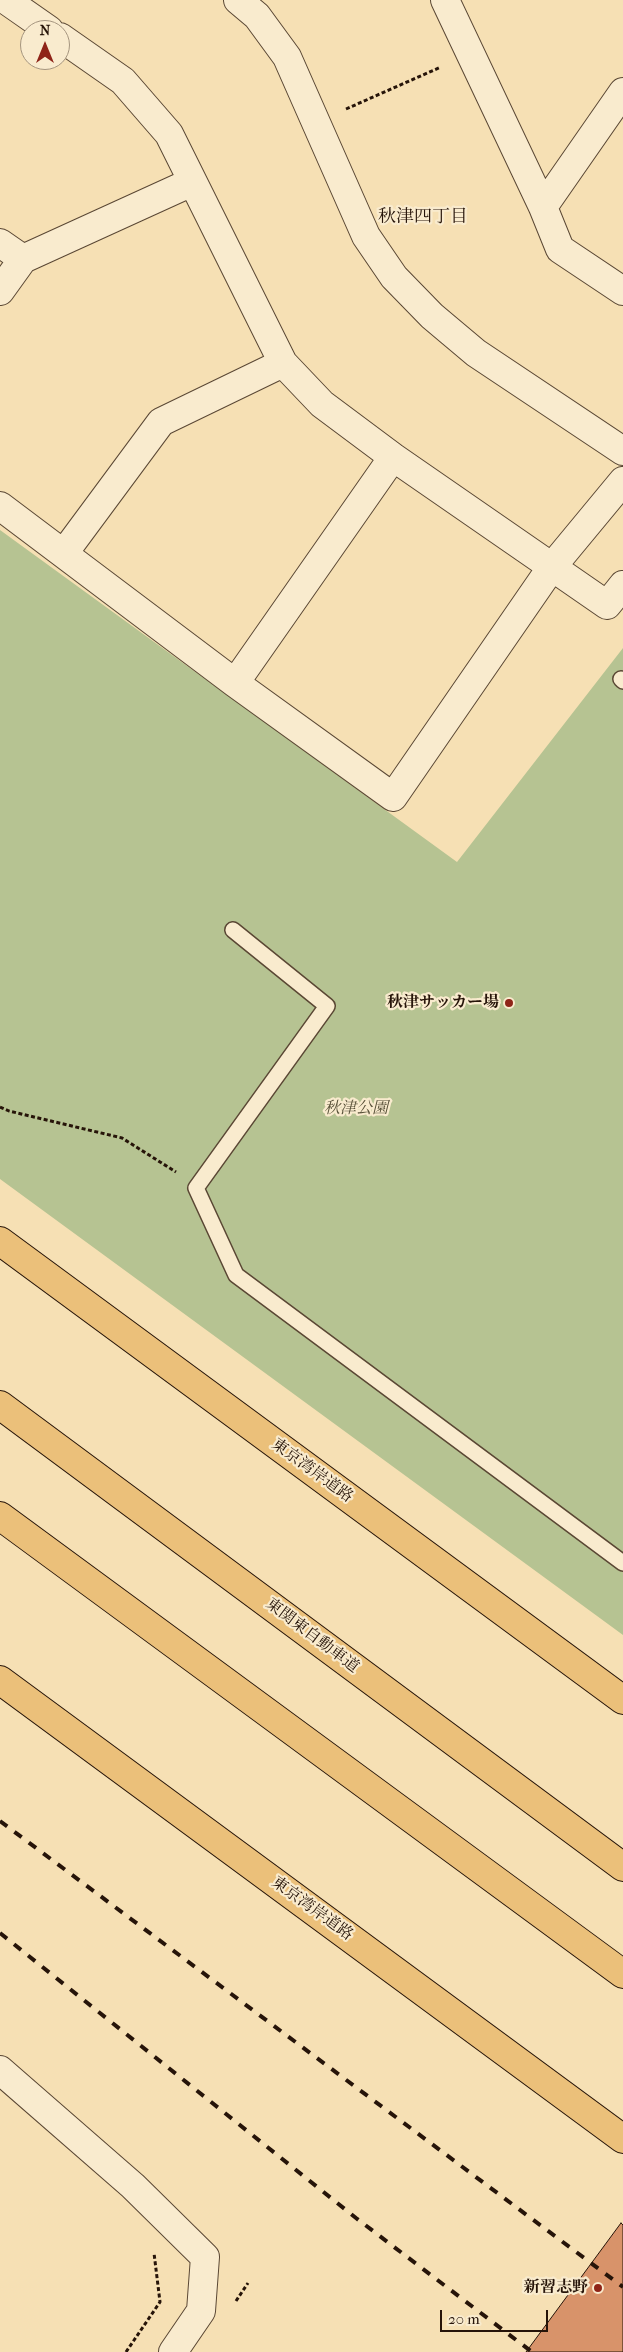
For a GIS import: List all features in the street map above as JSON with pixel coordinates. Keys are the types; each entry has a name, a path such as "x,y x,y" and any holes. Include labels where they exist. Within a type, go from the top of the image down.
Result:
{"highway":[{"name":"東京湾岸道路","path":"0,1241 623,1700"},
{"name":"東関東自動車道","path":"0,1405 623,1867"},
{"path":"0,1516 623,1974"},
{"name":"東京湾岸道路","path":"0,1680 623,2139"}],"street":[{"path":"6,0 35,20"},
{"path":"445,0 543,207 560,249 623,291"},
{"path":"254,5 287,57 366,236 394,277 432,316 476,353 623,451"},
{"path":"70,44 123,81 148,108 168,134 283,363 322,404 393,457 607,605 623,585"},
{"path":"543,207 623,92"},
{"path":"0,291 23,259 192,182"},
{"path":"0,243 23,259"},
{"path":"64,553 161,422 283,363"},
{"path":"235,683 393,457"},
{"path":"0,506 235,683 393,797 552,568 623,481"},
{"path":"0,2070 133,2186 205,2257 201,2311 173,2352"}],"lane":[{"path":"233,930 327,1006 196,1188 236,1275 623,1562"}],"path":[{"path":"345,109 471,54"},
{"path":"0,1107 9,1112 122,1138 161,1161 196,1188"},
{"path":"126,2352 160,2302 154,2248"}],"green space":[{"name":"秋津公園","path":"0,530 457,862 623,648 623,1635 0,1179"}],"building":[{"name":"新習志野","path":"621,2223 623,2225 623,2352 526,2352"}],"railway":[{"path":"0,1821 623,2287"},
{"path":"0,1933 356,2218 532,2352"}],"place":[{"name":"秋津サッカー場","path":"509,1003"},
{"name":"新習志野","path":"598,2288"}],"district":[{"name":"秋津四丁目","path":"423,218"}]}
